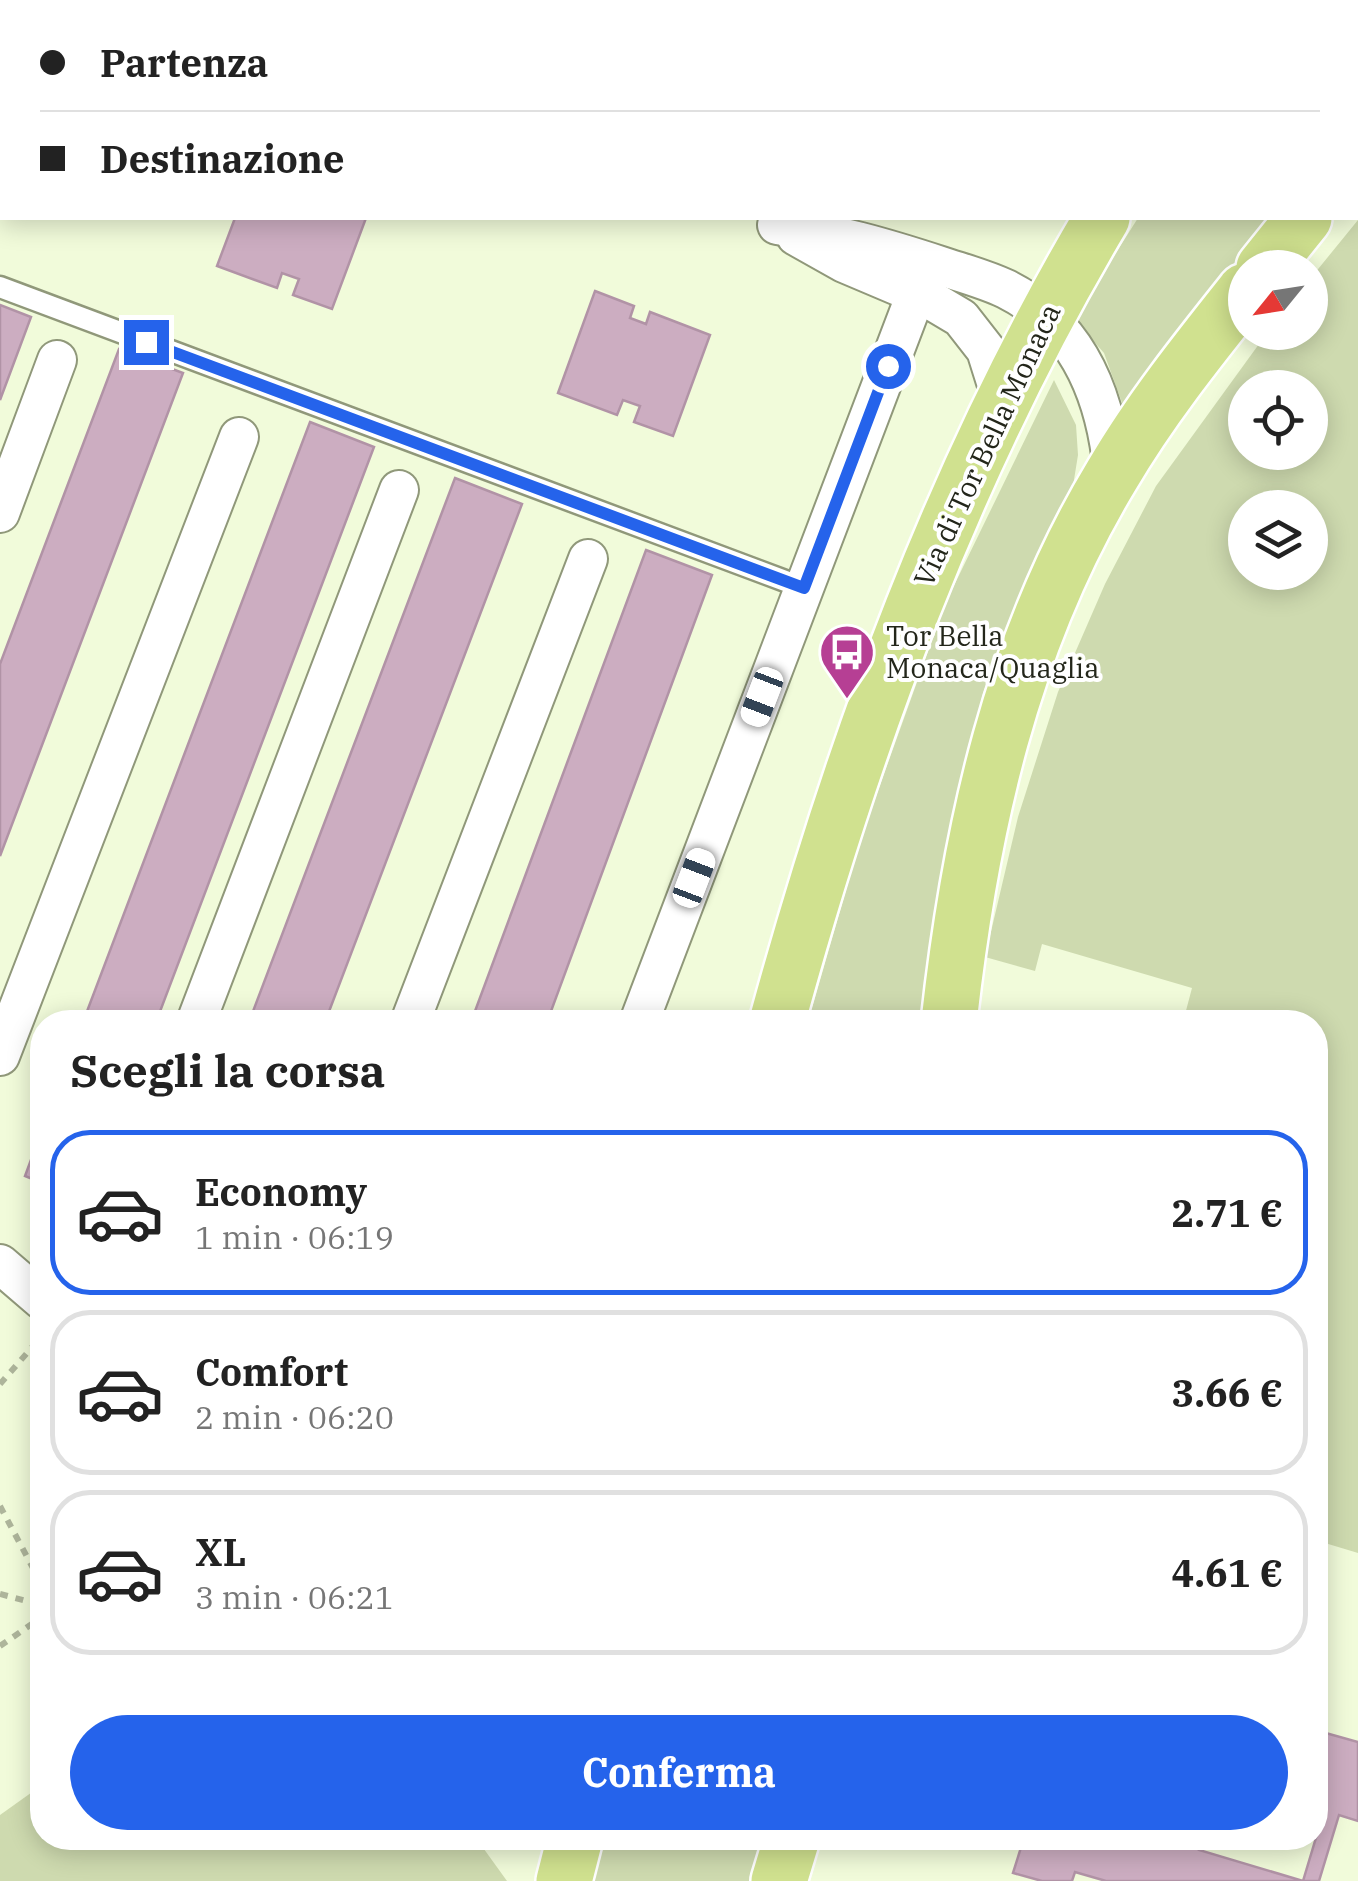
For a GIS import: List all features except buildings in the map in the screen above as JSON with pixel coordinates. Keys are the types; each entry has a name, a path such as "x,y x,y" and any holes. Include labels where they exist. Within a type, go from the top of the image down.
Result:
{"main road":[{"name":"Via di Tor Bella Monaca","path":"779,1010 864,734 946,520 1044,317 1101,220"},
{"path":"1278,250 1302,220"},
{"path":"950,1010 970,871 1001,733 1047,602 1113,472 1228,313"},
{"path":"564,1881 573,1850"},
{"path":"779,1881 788,1850"}],"street":[{"path":"767,221 854,238 1007,290 1065,335 1091,376 1107,427 1113,472"},
{"path":"767,221 844,263 943,306 971,328 990,360 1002,401"},
{"path":"644,1010 916,294"},
{"path":"0,513 58,360"},
{"path":"0,1056 239,437"},
{"path":"201,1010 399,490"},
{"path":"415,1010 588,559"},
{"path":"0,1264 30,1303"}],"lane":[{"path":"0,288 804,588"}],"path":[{"path":"0,1384 30,1338"},
{"path":"0,1506 30,1562"},
{"path":"0,1594 30,1602"},
{"path":"0,1646 30,1625"}],"green space":[{"path":"1137,220 1277,220 1253,250 1228,250 1228,282 1125,411 1104,353 1074,319"},
{"path":"1358,220 1358,1553 1328,1544 1328,1010 1186,1010 1192,988 1042,944 1035,971 985,957 1018,817 1058,692 1105,584 1156,486 1228,387 1228,470 1328,470 1328,370 1240,370 1255,350 1328,350 1328,257"},
{"path":"1054,380 1076,425 1078,455 1073,486 1007,628 983,693 951,824 921,1010 811,1010 861,838 945,604"},
{"path":"30,1794 30,1850 485,1850 507,1881 0,1881 0,1815"},
{"path":"602,1850 760,1850 751,1881 594,1881"}],"place":[{"name":"Tor Bella Monaca/Quaglia","path":"847,701"}],"route":[{"path":"146,342 804,588 888,366"}]}
